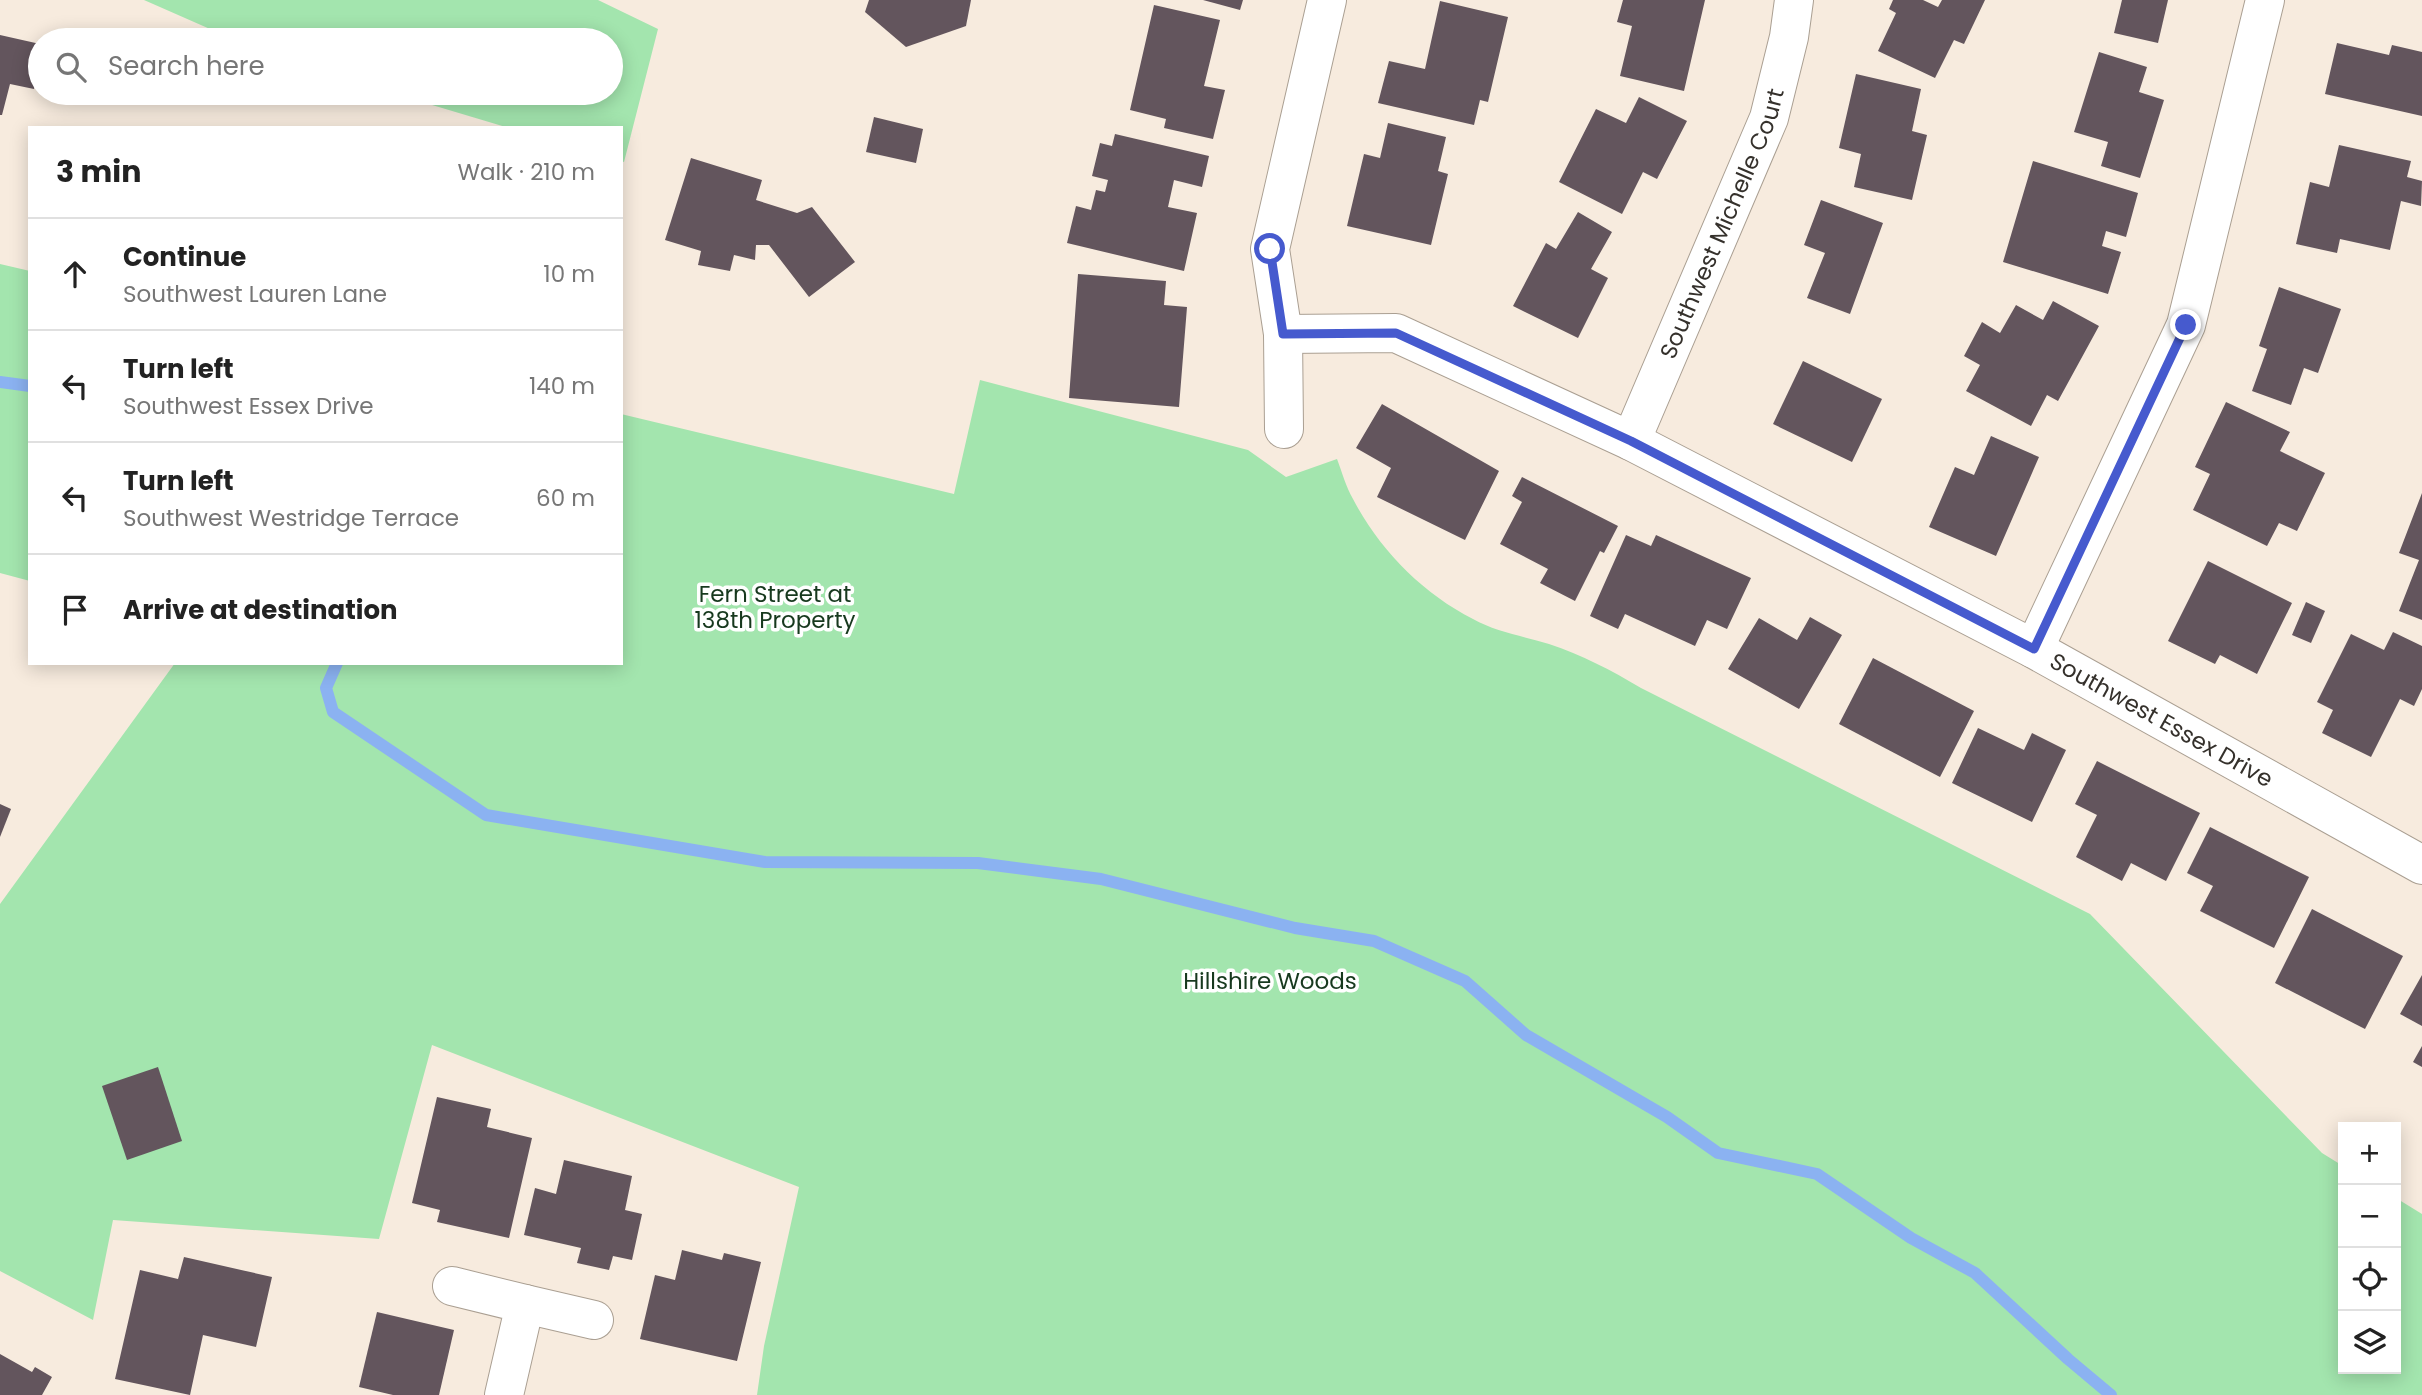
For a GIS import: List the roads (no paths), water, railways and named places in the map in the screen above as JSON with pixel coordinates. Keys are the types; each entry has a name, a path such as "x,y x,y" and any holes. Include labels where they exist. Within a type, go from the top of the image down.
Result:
{"street":[{"path":"1284,429 1283,334 1270,249 1327,0"},
{"name":"Southwest Michelle Court","path":"1631,441 1769,118 1789,37 1794,0"},
{"path":"2034,649 2186,325 2265,0"},
{"name":"Southwest Essex Drive","path":"1283,334 1396,333 1631,441 2034,649 2422,865"},
{"path":"452,1286 594,1320"},
{"path":"504,1395 525,1304"}],"waterway":[{"path":"0,382 28,386"},
{"path":"336,665 326,688 333,712 486,815 765,862 978,863 1101,879 1295,928 1374,941 1465,981 1526,1035 1667,1117 1718,1153 1817,1174 1911,1238 1975,1273 2111,1395"}],"park label":[{"name":"Fern Street at 138th Property","path":"775,607"},
{"name":"Hillshire Woods","path":"1270,981"}]}
